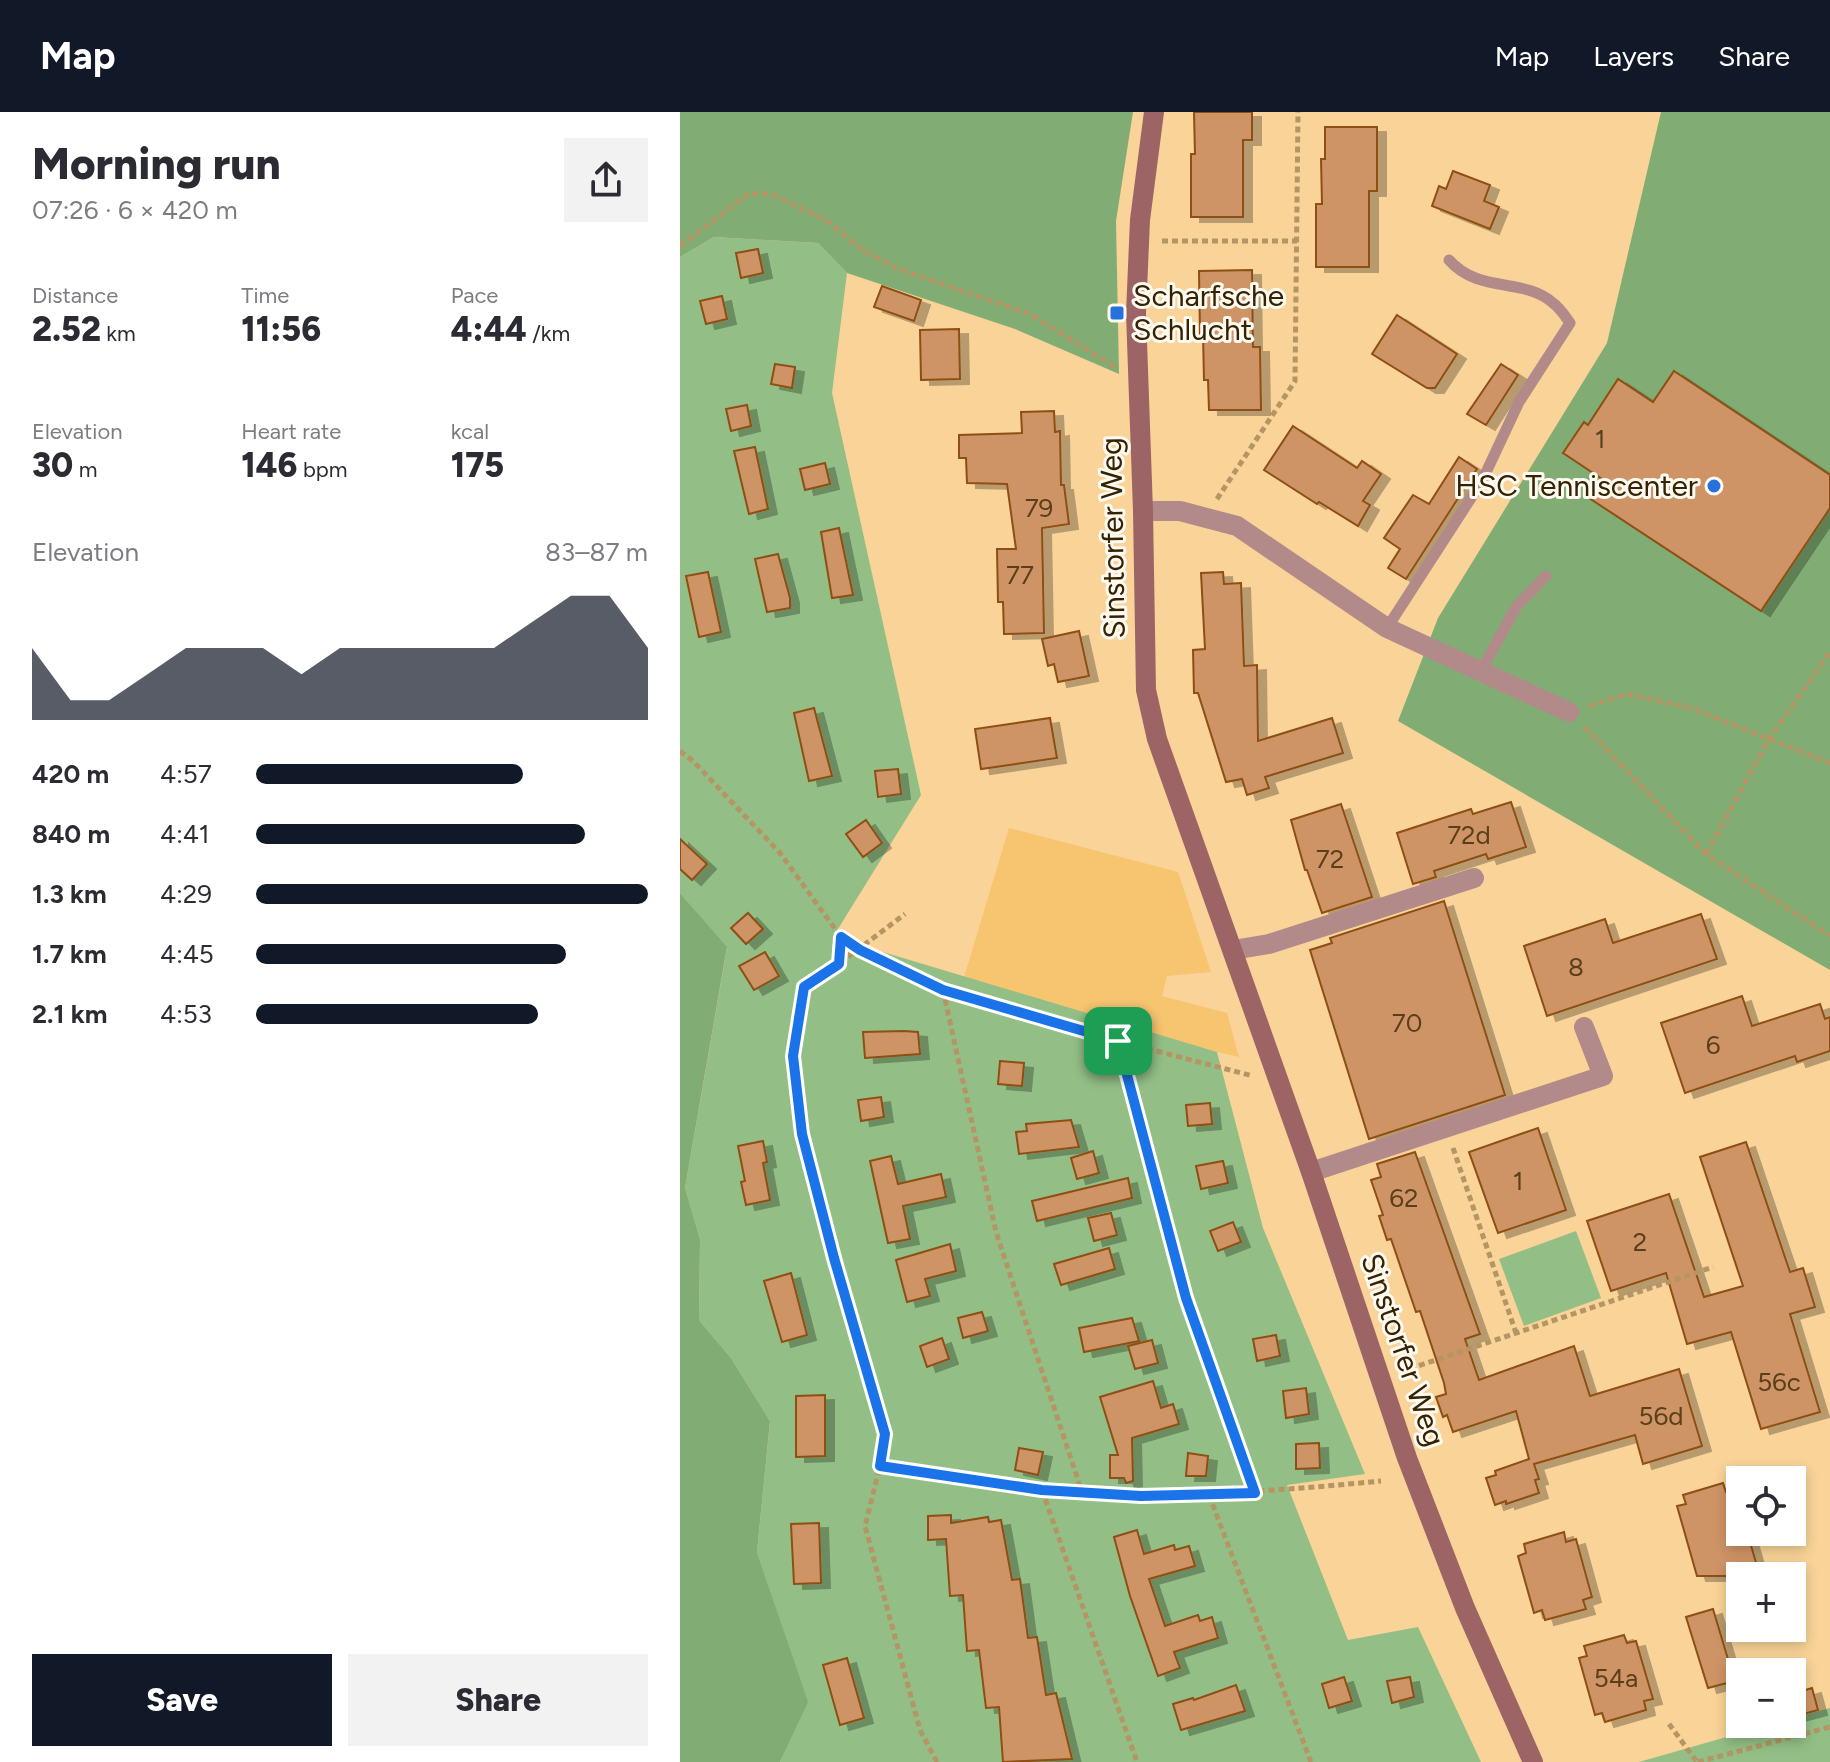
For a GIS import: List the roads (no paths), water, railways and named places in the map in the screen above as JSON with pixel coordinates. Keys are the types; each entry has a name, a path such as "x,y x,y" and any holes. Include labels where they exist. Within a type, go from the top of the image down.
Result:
{"street":[{"name":"Sinstorfer Weg","path":"1154,112 1139,241 1136,313 1146,690 1157,739 1281,1084 1407,1458 1465,1608 1533,1762"},
{"path":"1143,511 1180,511 1237,526 1387,628 1569,712"},
{"path":"1233,950 1269,944 1474,878"},
{"path":"1311,1172 1603,1076 1584,1027"}],"lane":[{"path":"1387,628 1482,481 1519,402 1570,323 1553,302 1538,294 1473,278 1461,273 1449,260"},
{"path":"1481,671 1516,607 1546,576"}],"place":[{"name":"Scharfsche Schlucht","path":"1117,313"},
{"name":"HSC Tenniscenter","path":"1714,486"}]}
